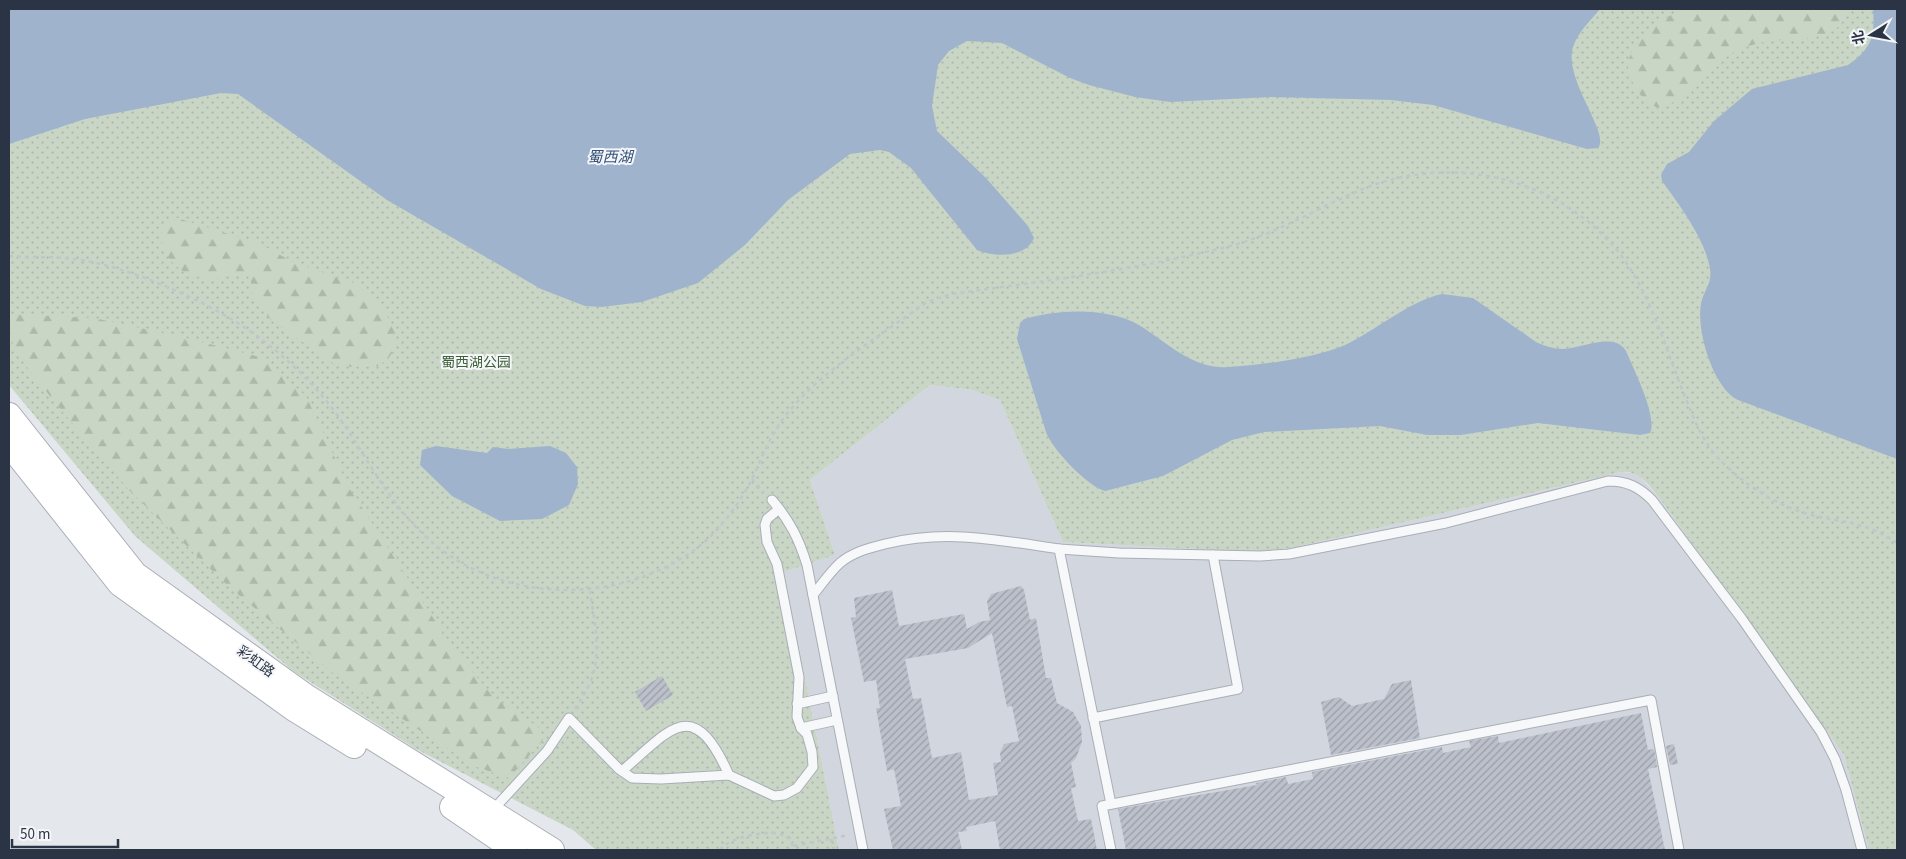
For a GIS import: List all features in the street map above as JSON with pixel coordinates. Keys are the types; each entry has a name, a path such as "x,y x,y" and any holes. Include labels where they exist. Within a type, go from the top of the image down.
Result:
{"main road":[{"name":"彩虹路","path":"9,415 135,574 307,697 552,850"},
{"name":"彩虹路","path":"9,444 120,584 294,709 478,823 515,850"}],"lane":[{"path":"813,595 840,563 852,555 868,548 913,538 950,535 1059,549 1213,555 1289,554 1446,523 1608,481 1628,483 1652,500 1742,619 1821,732 1835,759 1846,790 1862,850"},
{"path":"772,500 798,537 807,565 863,850"},
{"path":"492,812 547,751 569,718 622,771 638,779 729,775 768,795 779,796 791,792 804,782 813,767 811,742 801,728 797,717 799,677 777,564 767,542 765,532 767,519 779,509"},
{"path":"1059,549 1110,804"},
{"path":"1093,718 1238,689 1213,555"},
{"path":"797,704 833,696"},
{"path":"1111,850 1102,806 1651,700 1679,850"},
{"path":"801,728 837,720"},
{"path":"622,771 666,734 683,727 697,728 705,734 718,749 729,775"}],"path":[{"path":"9,256 74,259 118,268 160,284 214,310 263,340 309,379 336,413 390,496 416,528 439,548 468,566 508,582 549,590 590,590 651,576 692,553 715,533 752,479 765,447 786,415 805,394 927,302 951,294 1106,273 1236,244 1282,227 1364,189 1395,178 1428,172 1473,172 1516,182 1553,199 1582,216 1606,238 1629,267 1646,296 1698,428 1717,457 1746,484 1776,501 1810,514 1857,523 1886,535 1897,543"},
{"path":"752,479 772,500"},
{"path":"569,718 590,684 595,666 596,639 590,590"},
{"path":"720,850 726,843 733,840 776,832 787,835 794,846 794,850"},
{"path":"794,846 860,833"},
{"path":"831,839 834,850"}],"shaded area":[{"path":"930,385 972,390 1000,400 1063,542 1258,552 1296,547 1621,472 1633,473 1640,477 1658,496 1844,755 1869,850 839,850 784,572 835,555 810,480"}],"green space":[{"name":"蜀西湖公园","path":"9,9 1897,9 1897,850 1869,850 1844,755 1658,496 1633,473 1621,472 1296,547 1258,552 1063,542 1000,400 972,390 930,385 810,480 835,555 784,572 839,850 596,850 573,830 416,749 293,671 135,536 9,385"},
{"path":"1682,9 1847,9 1844,20 1837,28 1828,33 1806,38 1764,42 1736,51 1717,65 1686,94 1665,106 1656,107 1643,98 1636,89 1628,69 1630,55 1649,31"},
{"path":"177,218 258,243 295,263 357,284 386,314 396,335 394,350 388,359 378,366 351,367 333,363 271,320 252,298 251,281 246,274 213,279 198,278 180,269 172,262 166,254 162,235 164,225"},
{"path":"9,314 94,318 186,338 260,357 306,396 348,486 450,644 494,698 538,727 543,740 509,778 474,766 334,674 228,586 129,490 24,363 9,336"}],"water":[{"name":"蜀西湖","path":"9,9 1600,9 1578,36 1573,47 1572,60 1580,90 1593,118 1600,141 1598,148 1587,149 1433,105 1391,100 1271,97 1170,102 1135,97 1070,78 1002,43 967,41 949,51 938,65 932,106 937,131 986,178 1028,226 1034,238 1024,250 1000,255 977,250 911,168 889,152 880,150 850,154 788,200 745,245 698,283 642,302 602,307 585,306 541,289 387,200 238,94 221,93 85,119 9,144"},
{"path":"1873,9 1897,9 1897,459 1738,400 1721,384 1708,357 1701,328 1701,304 1710,276 1709,264 1702,243 1690,221 1662,181 1661,175 1667,164 1689,152 1714,121 1752,89 1848,65 1856,59 1870,41 1873,27"},
{"path":"1442,294 1473,298 1536,342 1549,347 1563,349 1597,342 1614,342 1621,345 1626,351 1648,405 1652,426 1650,433 1640,435 1538,423 1461,435 1427,435 1380,426 1264,432 1232,440 1163,476 1105,491 1080,475 1055,448 1046,432 1017,339 1020,323 1024,319 1052,313 1098,313 1127,319 1181,354 1204,364 1216,367 1257,365 1333,350 1356,339 1417,303"},
{"path":"436,446 487,453 493,447 508,449 550,446 566,453 577,467 578,484 569,505 542,519 500,521 452,496 420,465 422,450"}],"building":[{"path":"1021,586 1024,590 1030,620 1036,618 1046,678 1051,678 1057,703 1073,712 1081,726 1082,742 1076,758 1071,763 1076,787 1071,788 1078,821 1091,819 1097,850 1000,850 995,821 966,827 967,831 958,832 962,850 893,850 884,809 901,806 894,769 887,771 876,708 880,708 876,680 864,682 851,618 856,617 854,598 892,590 899,626 964,614 967,629 979,622 990,620 987,601 991,594","holes":["992,633 1007,707 1012,706 1019,741 1004,744 1000,753 1001,762 993,763 998,795 969,800 961,752 932,758 921,698 913,699 905,659 968,648"]},
{"path":"662,676 673,695 646,711 635,692"},
{"path":"1411,680 1420,738 1331,755 1321,702 1339,697 1352,706 1384,699 1392,684"},
{"path":"1641,713 1648,750 1654,749 1657,767 1648,769 1665,850 1126,850 1118,809 1257,785 1256,783 1286,777 1288,784 1313,779 1312,772 1442,747 1443,753 1471,747 1469,741 1498,736 1499,743"},
{"path":"1674,744 1678,764 1670,765 1666,746"}]}
